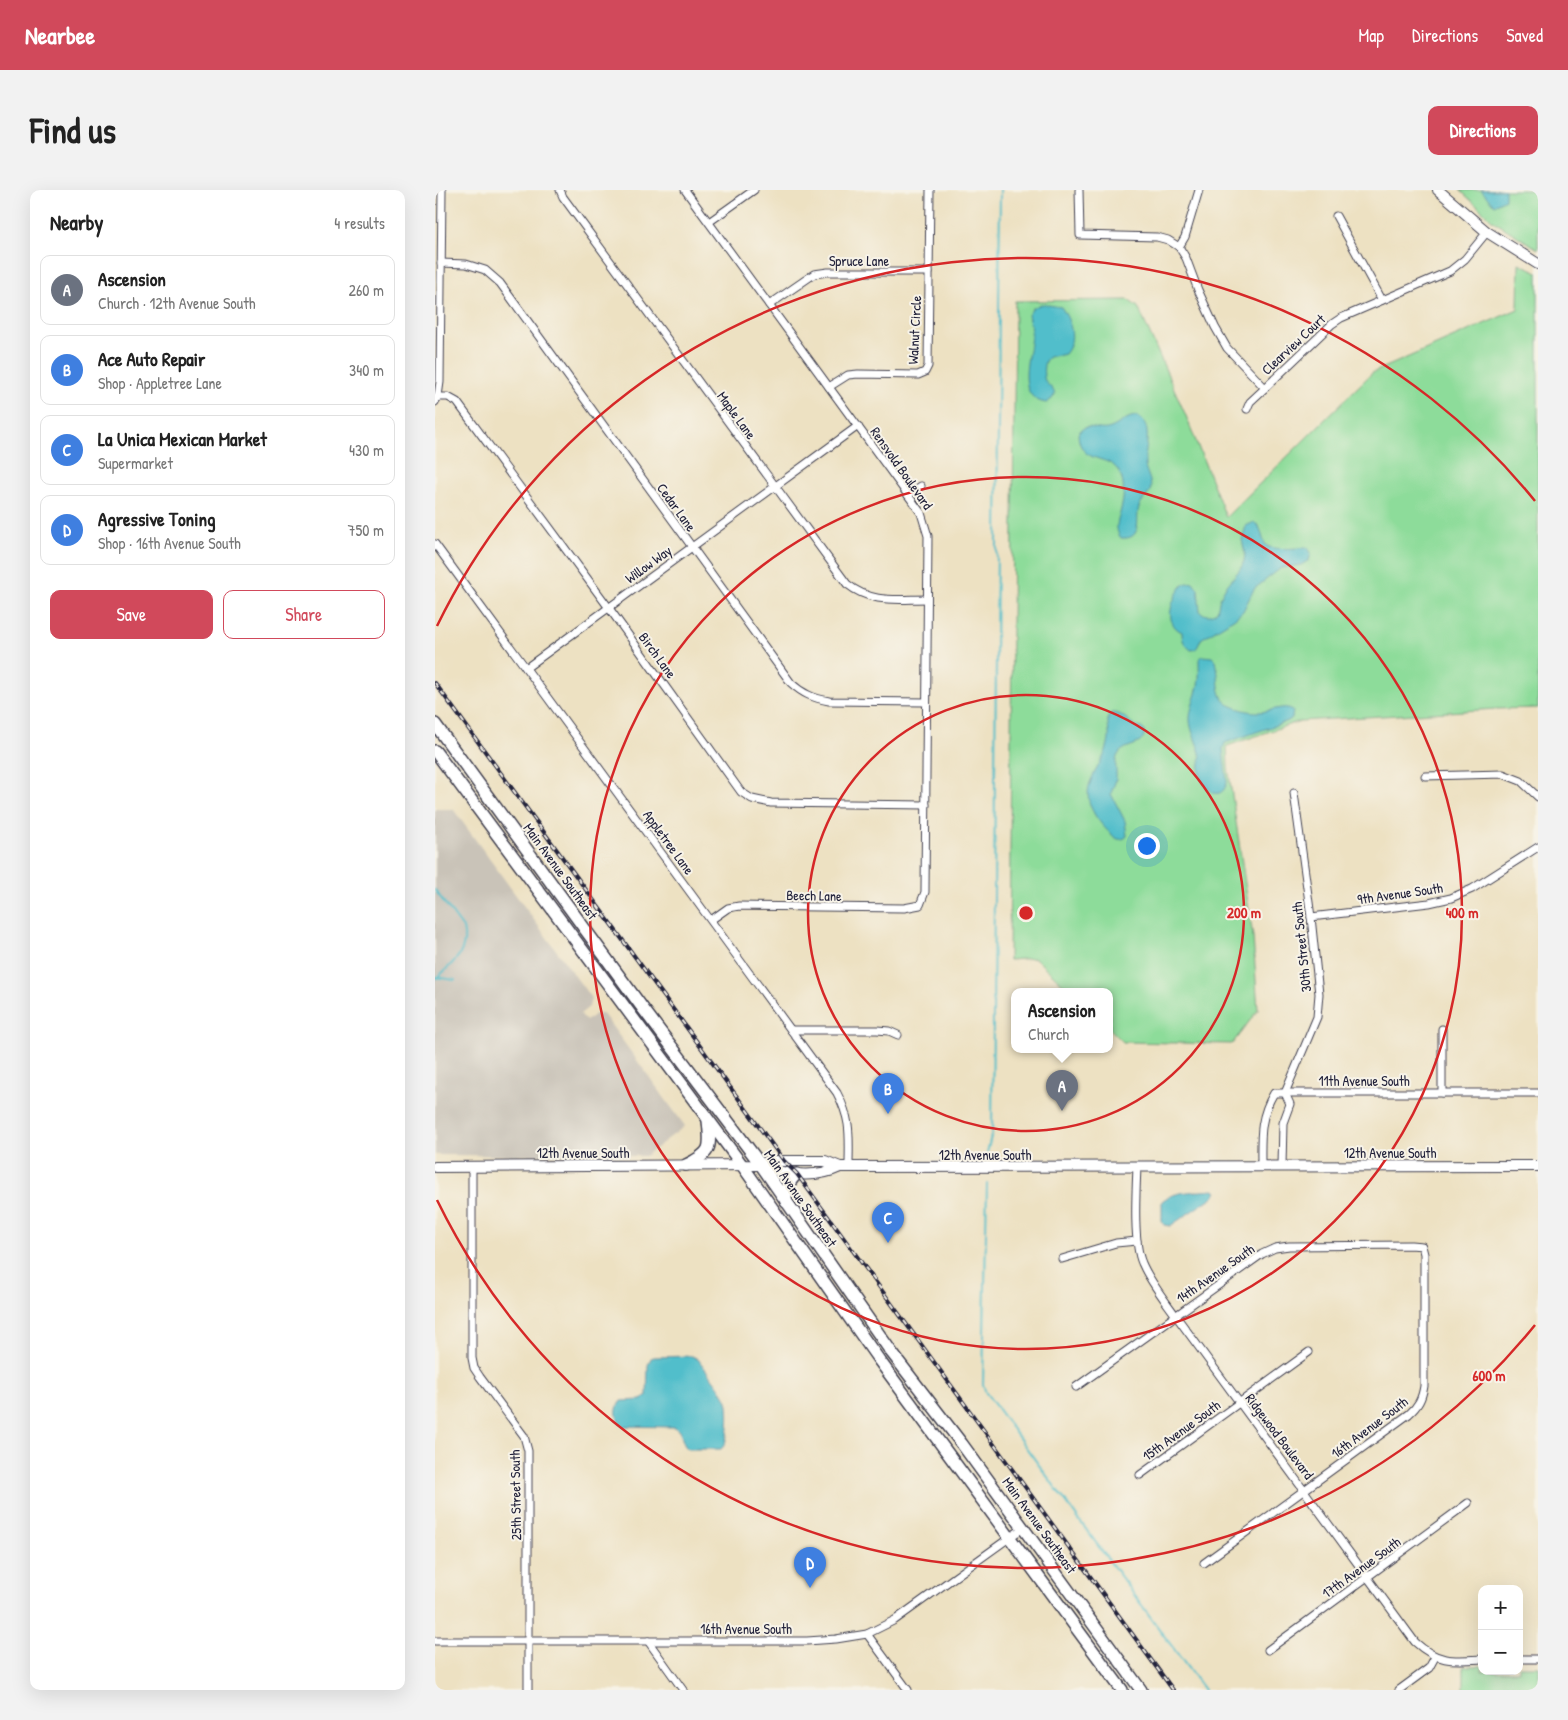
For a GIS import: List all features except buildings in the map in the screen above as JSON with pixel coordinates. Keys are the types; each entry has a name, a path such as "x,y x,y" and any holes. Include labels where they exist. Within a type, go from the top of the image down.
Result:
{"main road":[{"name":"Main Avenue Southeast","path":"435,724 644,1010 761,1166 893,1353 963,1444 1141,1690"},
{"path":"435,751 708,1119 879,1360 1122,1690"},
{"path":"686,1166 707,1152 710,1141 708,1119"},
{"path":"787,1202 786,1192 788,1184 797,1174"}],"street":[{"path":"436,399 440,382 442,190"},
{"name":"Maple Lane","path":"560,190 563,197 774,487 847,584 867,596 927,599"},
{"name":"Rensvold Boulevard","path":"685,190 921,513 928,536 925,892 920,905"},
{"path":"709,222 754,190"},
{"name":"Walnut Circle","path":"829,387 847,375 919,375 925,372 928,366 930,190"},
{"path":"1079,190 1079,235 1157,237 1169,240 1179,247 1185,237 1199,190"},
{"path":"1438,190 1487,232 1538,264"},
{"path":"1336,216 1382,300"},
{"name":"Clearview Court","path":"1179,247 1186,258 1198,290 1227,348 1265,388 1331,324 1450,271 1465,259 1487,232"},
{"name":"Cedar Lane","path":"441,263 466,264 485,270 500,283 691,548 791,682 802,693 829,702 926,702"},
{"name":"Spruce Lane","path":"769,304 814,274 828,272 929,272"},
{"path":"1247,409 1250,402 1265,388"},
{"name":"Birch Lane","path":"436,399 448,397 457,402 609,608 741,792 752,800 771,804 926,805"},
{"name":"Willow Way","path":"526,668 858,426"},
{"path":"907,495 921,486"},
{"name":"Appletree Lane","path":"435,544 837,1093 845,1107 849,1120 844,1167"},
{"path":"1425,776 1503,774 1521,781 1538,796"},
{"name":"30th Street South","path":"1282,1166 1283,1123 1290,1104 1285,1093 1317,1017 1319,994 1311,917 1294,793"},
{"name":"9th Avenue South","path":"1311,917 1429,903 1451,898 1472,889 1538,847"},
{"name":"Beech Lane","path":"711,920 728,908 739,906 905,908 920,905"},
{"path":"1442,1029 1443,1093"},
{"path":"791,1030 877,1030 889,1031 898,1035"},
{"path":"1261,1166 1261,1121 1267,1104 1274,1093 1285,1093"},
{"name":"11th Avenue South","path":"1285,1093 1538,1093"},
{"name":"12th Avenue South","path":"435,1167 761,1166 769,1161 825,1161 844,1167 1538,1166"},
{"path":"761,1166 778,1172 797,1174 830,1172 844,1167"},
{"name":"25th Street South","path":"472,1167 472,1358 474,1368 524,1436 528,1451 528,1690"},
{"name":"Ridgewood Boulevard","path":"1137,1167 1137,1241 1141,1262 1148,1275 1415,1642 1435,1657"},
{"path":"1062,1259 1116,1243 1137,1241"},
{"name":"14th Avenue South","path":"1076,1388 1262,1254 1275,1248 1289,1246 1411,1244 1422,1246"},
{"name":"16th Avenue South","path":"1204,1562 1418,1406 1423,1396 1424,1254 1422,1246"},
{"name":"15th Avenue South","path":"1140,1475 1309,1352"},
{"name":"17th Avenue South","path":"1268,1650 1468,1503"},
{"name":"16th Avenue South","path":"435,1641 807,1641 867,1634 895,1620 1023,1528"},
{"path":"867,1634 908,1690"},
{"path":"648,1641 683,1690"},
{"path":"1399,1690 1429,1668 1435,1657 1451,1660 1478,1659"},
{"path":"1523,1659 1538,1659"}],"shaded area":[{"path":"435,809 453,809 591,998 589,1007 580,1014 586,1021 595,1014 603,1014 685,1126 645,1156 435,1155"}],"green space":[{"path":"1460,190 1538,190 1538,249 1493,221"},
{"path":"1519,263 1538,272 1538,708 1300,721 1227,746 1228,768 1253,937 1258,1010 1232,1044 1123,1042 1113,1032 1113,988 1067,988 1035,958 1009,960 1015,301 1128,300 1138,307 1186,416 1226,517 1372,373 1518,309"},
{"path":"1464,1666 1478,1666 1478,1675 1523,1675 1523,1666 1538,1666 1538,1690 1464,1690"}],"water":[{"path":"1481,190 1505,190 1505,199 1494,205"},
{"path":"1041,304 1061,307 1068,318 1072,337 1069,349 1065,354 1051,356 1045,361 1045,381 1055,394 1046,403 1036,400 1030,393 1026,375 1031,335 1028,315 1033,308"},
{"path":"1136,416 1142,420 1147,431 1145,465 1151,487 1139,507 1136,532 1128,538 1121,538 1117,530 1123,496 1123,482 1120,474 1116,467 1110,463 1084,451 1078,434 1081,430 1088,427 1111,428 1128,418"},
{"path":"1254,523 1258,525 1265,544 1278,549 1308,548 1311,553 1309,560 1301,565 1281,568 1254,589 1243,611 1201,639 1196,648 1191,650 1182,638 1182,632 1172,623 1171,609 1176,596 1184,584 1193,582 1198,589 1200,611 1209,615 1217,611 1225,588 1241,568 1244,561 1245,554 1242,540 1246,526"},
{"path":"1203,656 1212,657 1216,661 1221,695 1228,704 1252,712 1285,708 1293,710 1292,718 1288,721 1225,743 1223,749 1227,783 1220,793 1212,792 1202,780 1199,769 1199,749 1190,723 1191,711 1199,683 1199,659"},
{"path":"1111,713 1121,715 1144,730 1144,735 1140,742 1124,749 1117,758 1116,779 1111,794 1125,821 1127,836 1121,839 1113,836 1096,817 1088,797 1090,783 1108,744 1108,717"},
{"path":"1214,1190 1217,1192 1214,1196 1170,1226 1164,1225 1162,1222 1162,1201 1167,1197 1186,1192"},
{"path":"692,1356 698,1359 727,1401 729,1419 726,1441 721,1449 688,1449 679,1432 674,1427 622,1426 617,1417 621,1401 642,1400 647,1396 648,1365 651,1358"}],"waterway":[{"path":"987,1153 992,1132 1000,190"},
{"path":"435,890 463,928 464,937 462,951 454,962 437,978"},
{"path":"435,977 455,980"},
{"path":"987,1184 983,1385 986,1393 1204,1690"}],"railway":[{"path":"435,683 784,1161 797,1174 1173,1690"}],"place":[{"name":"Ascension","path":"1062,1111"},
{"name":"Ace Auto Repair","path":"888,1114"},
{"name":"La Unica Mexican Market","path":"888,1243"},
{"name":"Agressive Toning","path":"810,1588"}]}
